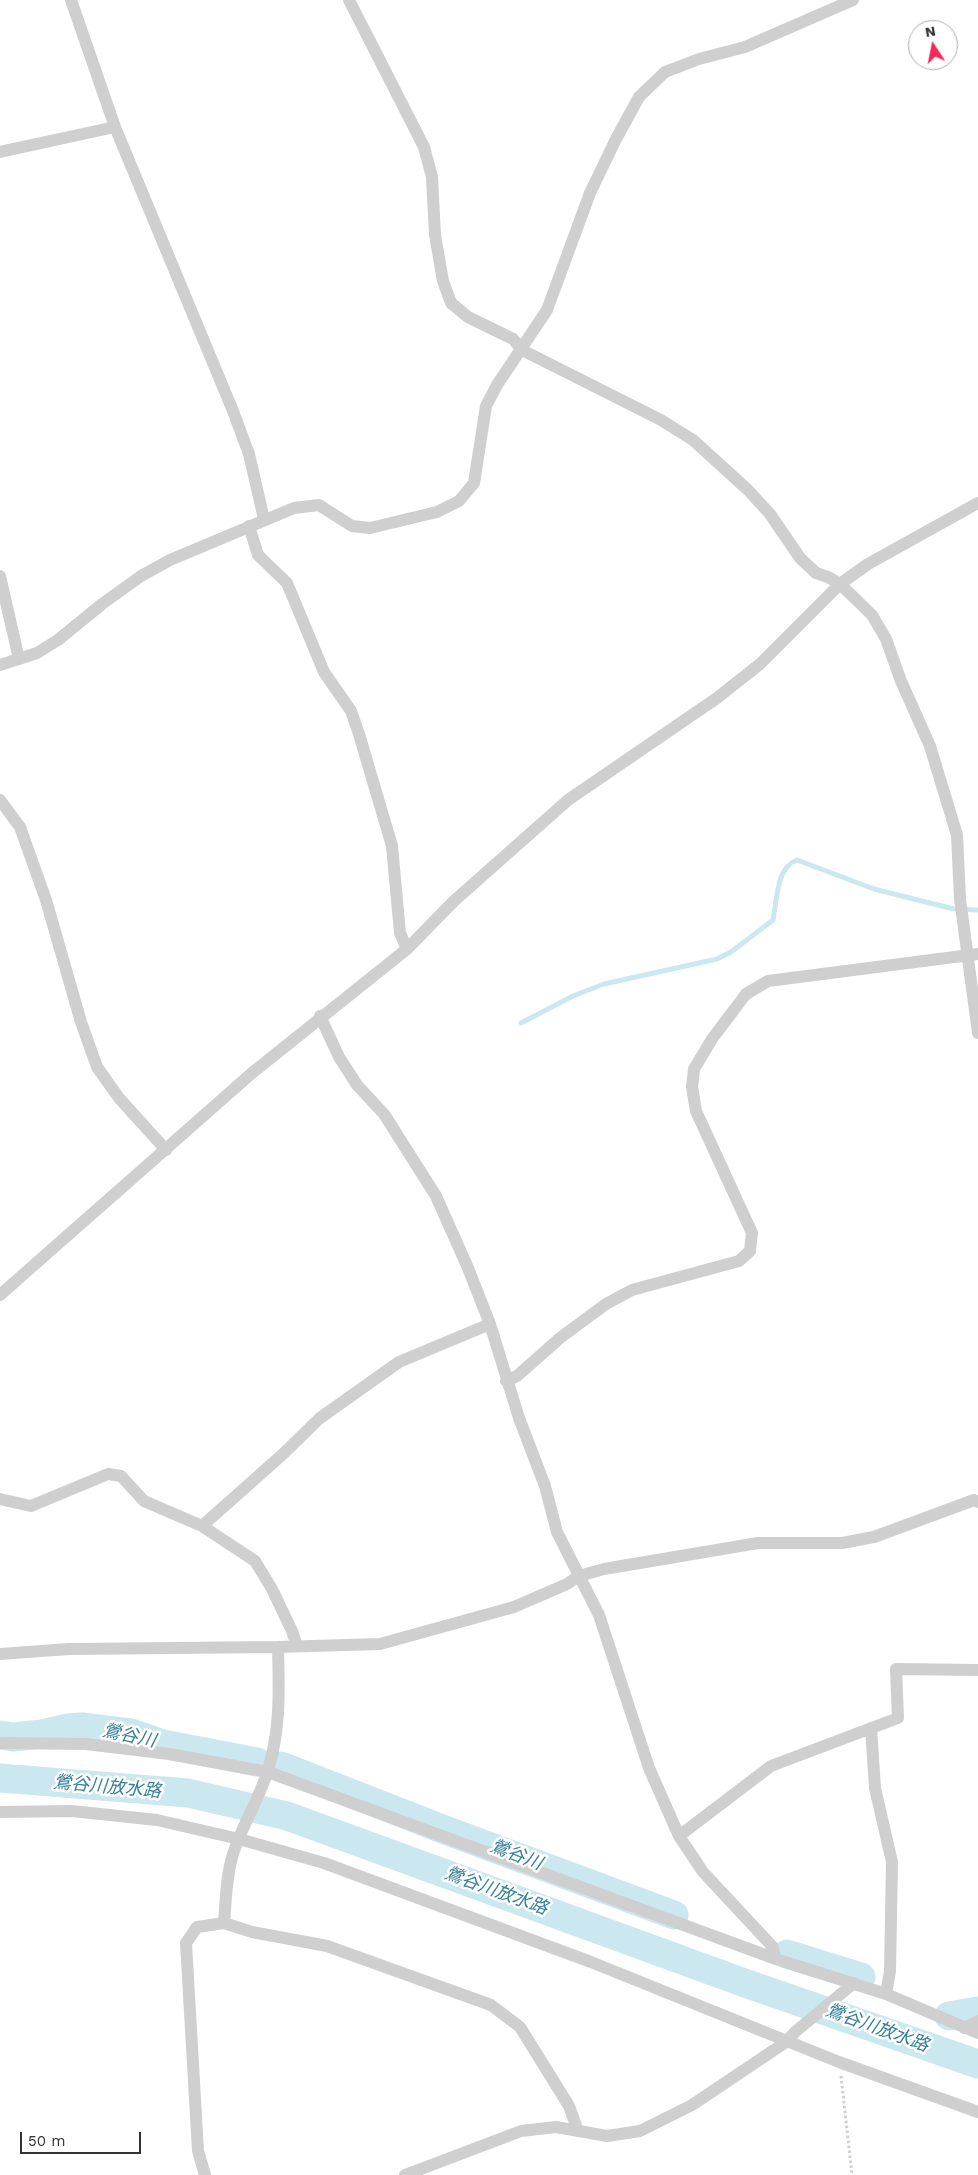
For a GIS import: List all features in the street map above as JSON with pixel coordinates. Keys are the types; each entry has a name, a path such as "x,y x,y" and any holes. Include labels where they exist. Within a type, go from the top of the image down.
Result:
{"street":[{"path":"71,0 115,127 249,454 264,519"},
{"path":"348,0 424,147 432,177 435,236 443,281 451,303 468,317 513,339 522,350 661,420 693,440 748,490 770,514 800,558 816,573 840,584 872,615 886,640 901,681 930,746 957,835 961,908 972,955 978,1033"},
{"path":"0,665 37,653 58,640 102,604 141,576 170,560 294,508 319,505 352,526 370,528 437,512 459,501 474,483 486,406 547,310 590,193 616,139 639,98 666,72 699,59 744,47 853,0"},
{"path":"0,152 115,127"},
{"path":"0,1295 252,1073 320,1016 407,948 549,814 717,698 753,669 840,584 868,564 978,503"},
{"path":"249,526 258,554 288,583 324,672 351,711 360,734 392,846 400,933 407,948"},
{"path":"0,576 20,659"},
{"path":"0,800 20,827 46,900 96,1067 120,1098 166,1150"},
{"path":"506,1381 517,1376 560,1338 606,1304 632,1290 739,1261 750,1251 752,1233 696,1111 692,1087 694,1069 712,1039 746,994 768,981 972,955"},
{"path":"320,1016 339,1057 357,1085 384,1114 436,1196 468,1268 490,1324 506,1381 545,1486 557,1532 599,1615 649,1768 679,1836 702,1872 772,1946 776,1958"},
{"path":"202,1526 283,1454 320,1418 343,1401 399,1362 490,1324"},
{"path":"0,1499 31,1506 108,1474 121,1476 144,1501 202,1526 255,1561 272,1589 297,1646"},
{"path":"0,1654 69,1648 278,1647 380,1644 514,1607 567,1584 579,1576 604,1569 758,1543 842,1543 874,1537 974,1500 978,1502"},
{"path":"224,1923 228,1880 233,1856 266,1776 277,1732 280,1702 278,1647"},
{"path":"679,1836 772,1766 898,1718 896,1669 978,1670"},
{"path":"871,1728 875,1788 892,1862 890,1971 886,1994"},
{"path":"0,1743 86,1744 169,1754 266,1776 776,1958 886,1994 978,2033"},
{"path":"0,1812 72,1811 157,1820 241,1836 324,1863 592,1962 786,2042 978,2112"},
{"path":"205,2175 198,2150 186,1943 197,1927 224,1923 252,1932 326,1946 491,2005 520,2027 569,2106 578,2131"},
{"path":"405,2175 521,2131 556,2127 607,2136 640,2131 692,2105 786,2042 795,2032 854,1984"},
{"path":"964,2028 978,2021"}],"path":[{"path":"839,2062 852,2175"}],"waterway":[{"path":"521,1023 573,996 604,984 717,959 731,952 773,920 781,877 790,864 797,860 874,889 954,909 978,910"},
{"name":"鶯谷川","path":"0,1735 13,1737 82,1727 131,1733 163,1744 257,1762"},
{"name":"鶯谷川","path":"281,1766 445,1830 674,1915"},
{"name":"鶯谷川放水路","path":"0,1778 188,1793 287,1816 742,1982 978,2064"},
{"name":"鶯谷川","path":"787,1954 861,1977"},
{"name":"鶯谷川","path":"949,2016 978,2011"}]}
